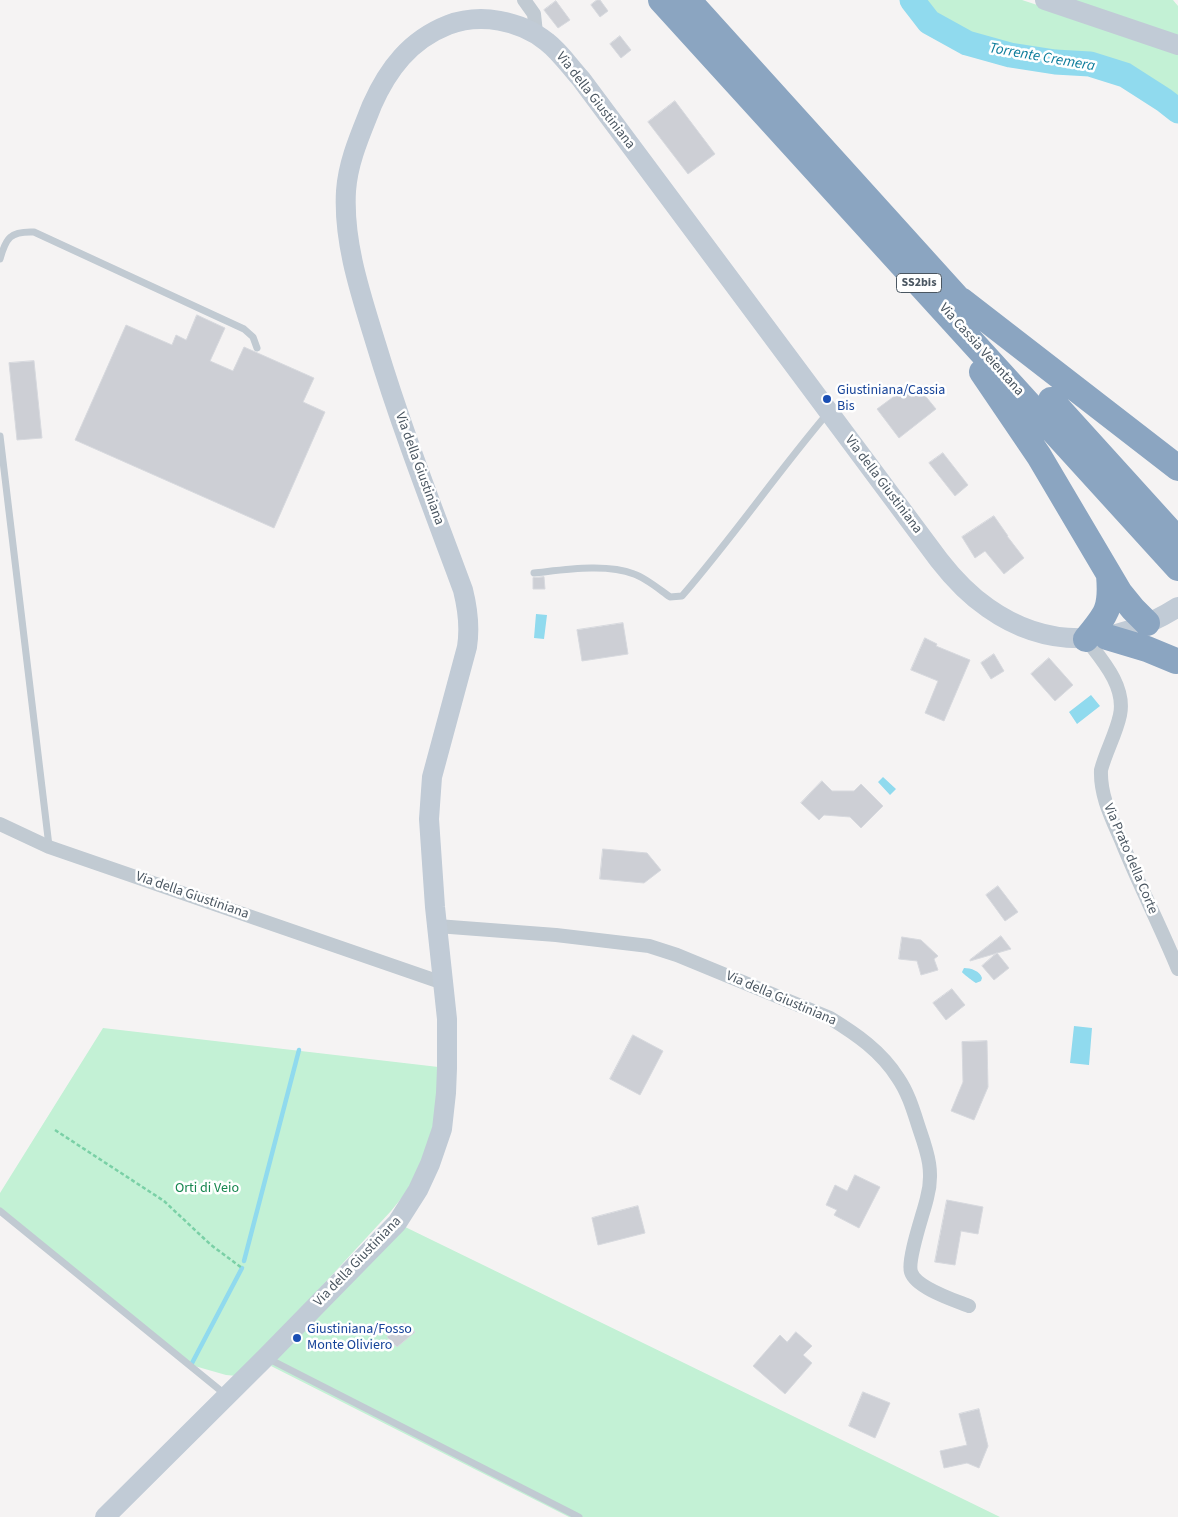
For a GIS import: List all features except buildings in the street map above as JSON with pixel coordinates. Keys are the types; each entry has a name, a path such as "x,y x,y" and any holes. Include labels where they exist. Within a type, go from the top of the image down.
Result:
{"highway":[{"name":"Via Cassia Veientana","path":"661,0 1177,567"},
{"name":"Via Cassia Veientana","path":"688,0 1178,540"},
{"path":"932,296 958,339 1025,434 1124,598 1163,615 1158,632 1160,640 1165,650 1177,662"},
{"path":"957,297 1178,468"},
{"path":"1109,575 1109,606 1096,638 1147,649 1177,662"}],"street":[{"path":"524,0 534,14 536,34"},
{"path":"1045,0 1061,7 1178,45"},
{"name":"Via della Giustiniana","path":"105,1517 397,1223 418,1190 430,1164 442,1129 446,1093 447,1019 437,926 429,819 432,777 467,647 469,633 468,618 463,590 391,394 363,302 350,246 346,218 350,167 362,130 383,83 399,59 422,39 438,29 455,22 482,19 509,23 536,34 549,43 581,80 939,560 968,592 996,613 1018,624 1058,636 1096,638 1163,615"},
{"name":"Via Prato della Corte","path":"1096,638 1097,654 1117,685 1121,703 1120,716 1101,770 1104,798 1178,969"},
{"name":"Via della Giustiniana","path":"0,824 49,847 443,983"},
{"name":"Via della Giustiniana","path":"437,926 556,935 648,946 677,955 830,1018 853,1032 869,1044 885,1060 898,1078 908,1096 930,1163 928,1195 911,1260 911,1273 925,1286 969,1306"}],"lane":[{"path":"0,259 5,244 11,237 20,232 34,232 244,329 254,337 257,348"},
{"path":"534,573 607,568 635,574 670,598 682,596 829,412"},
{"path":"0,436 49,847"},
{"path":"0,1212 227,1395"},
{"path":"266,1357 579,1517"}],"path":[{"path":"55,1130 164,1201 211,1245 242,1268"}],"green space":[{"path":"922,0 1022,0 1178,51 1178,103 1121,67 1098,58 1074,59 1061,67 1041,66 992,49 962,27 934,13"},
{"path":"1053,0 1173,0 1178,6 1178,41"},
{"name":"Orti di Veio","path":"103,1028 447,1068 433,1136 408,1190 391,1211 237,1376 226,1375 191,1365 0,1211 0,1193"},
{"path":"397,1223 1000,1517 569,1517 271,1366"}],"water":[{"path":"536,614 547,615 544,639 534,638"},
{"path":"1091,695 1100,706 1077,724 1069,712"},
{"path":"883,777 896,789 890,795 878,782"},
{"path":"964,968 977,972 982,978 981,981 976,983 968,978 962,972"},
{"path":"1074,1026 1092,1028 1089,1065 1070,1063"}],"waterway":[{"name":"Torrente Cremera","path":"912,0 929,22 967,43 1010,55 1055,62 1090,64 1125,75 1178,111"},
{"path":"244,1261 299,1050"},
{"path":"191,1365 242,1268"}],"place":[{"name":"Giustiniana/Cassia Bis","path":"827,399"},
{"name":"Giustiniana/Fosso Monte Oliviero","path":"297,1338"}]}
